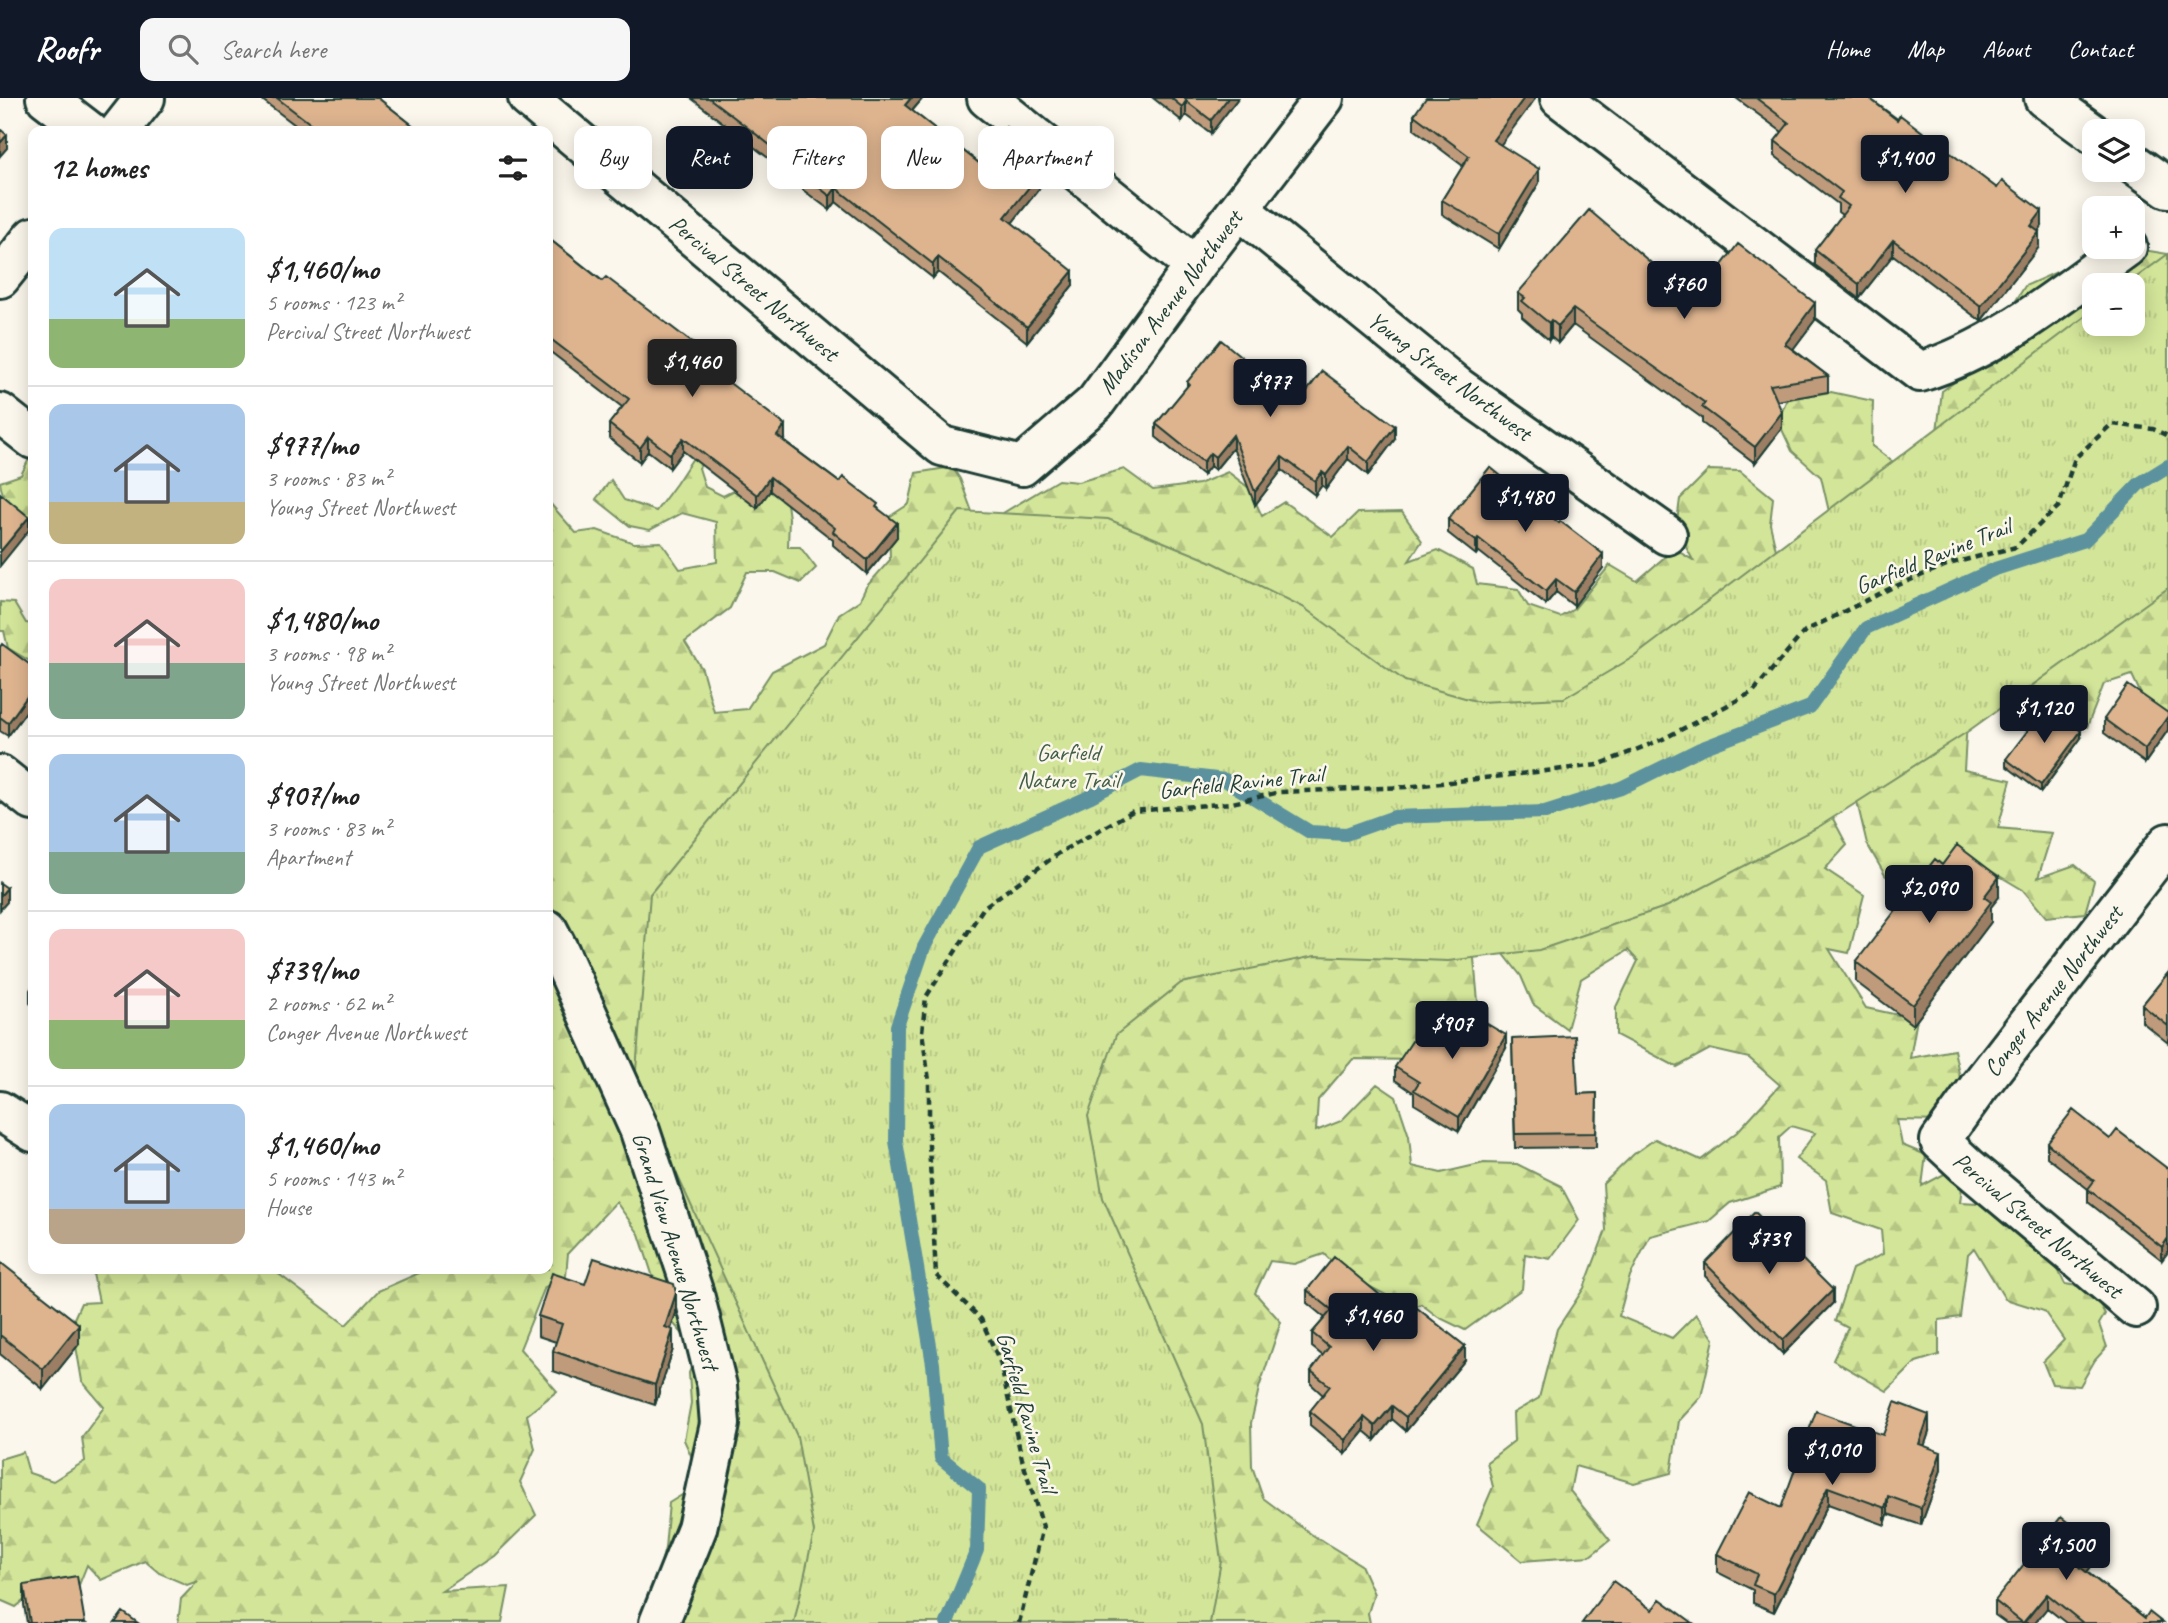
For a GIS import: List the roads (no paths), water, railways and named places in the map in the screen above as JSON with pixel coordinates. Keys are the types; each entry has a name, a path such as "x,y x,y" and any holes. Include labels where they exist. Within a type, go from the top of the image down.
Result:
{"street":[{"path":"46,98 82,126"},
{"path":"123,126 145,98"},
{"name":"Percival Street Northwest","path":"528,98 942,446 990,458"},
{"path":"988,98 1195,266"},
{"name":"Madison Avenue Northwest","path":"990,458 1022,466 1095,403 1195,266 1324,98"},
{"path":"1560,98 1920,372 1948,363 2022,323 2111,259"},
{"path":"2044,98 2082,126"},
{"path":"2145,172 2168,188"},
{"name":"Young Street Northwest","path":"1239,209 1459,388 1667,535"},
{"path":"0,278 28,243"},
{"path":"0,413 28,435"},
{"path":"0,775 28,797"},
{"name":"Conger Avenue Northwest","path":"1940,1141 2168,843"},
{"name":"Grand View Avenue Northwest","path":"553,940 640,1131 694,1294 717,1386 720,1424 697,1528 659,1623"},
{"path":"0,1111 28,1129"},
{"name":"Percival Street Northwest","path":"1940,1141 2136,1308"}],"waterway":[{"path":"947,1623 977,1550 979,1489 941,1458 933,1364 896,1141 897,1026 924,947 979,847 1141,770 1225,780 1310,832 1346,834 1394,817 1545,812 1621,788 1700,749 1810,707 1866,628 1995,569 2085,540 2139,484 2168,466"}],"park label":[{"name":"Garfield Nature Trail","path":"1068,766"}]}
